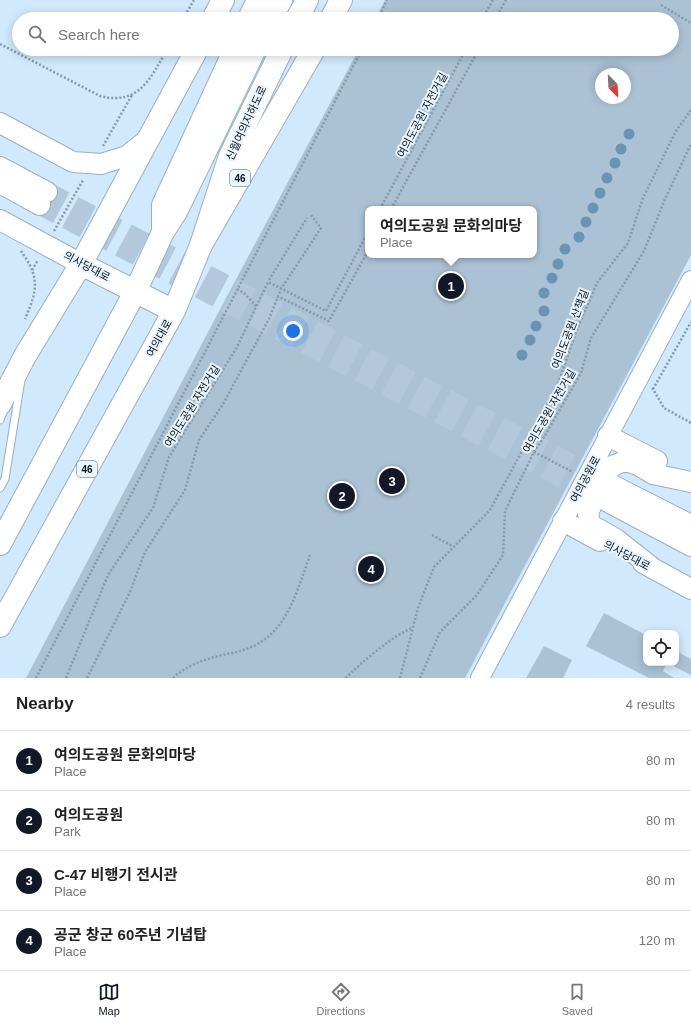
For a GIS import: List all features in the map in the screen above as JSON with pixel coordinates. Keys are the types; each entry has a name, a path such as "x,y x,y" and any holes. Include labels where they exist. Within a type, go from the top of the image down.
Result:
{"main road":[{"path":"217,12 223,0"},
{"path":"252,12 258,0"},
{"path":"275,12 281,0"},
{"path":"301,12 307,0"},
{"path":"335,12 341,0"},
{"path":"0,404 26,356 81,264 193,56"},
{"path":"163,232 163,205 232,56"},
{"path":"0,544 135,292 163,232 176,212 252,56"},
{"name":"신월여의지하도로","path":"201,245 230,156 279,56"},
{"name":"여의대로","path":"0,626 174,311 201,245 310,56"},
{"path":"0,123 73,162 93,164 100,164 127,156 150,138"},
{"path":"0,167 44,198 0,183"},
{"name":"의사당대로","path":"0,220 81,264 174,311"},
{"path":"608,436 691,478"},
{"path":"654,570 616,539 590,523 588,514 599,486 612,466 622,462 638,465 653,474 691,482"},
{"path":"691,526 611,494 691,546"},
{"name":"의사당대로","path":"563,521 691,589"}],"street":[{"name":"여의공원로","path":"480,678 691,280"}],"lane":[{"path":"0,420 26,356"},
{"path":"0,488 5,479 26,356"}],"path":[{"path":"187,12 194,0"},
{"path":"382,12 388,0"},
{"path":"486,12 493,0"},
{"path":"499,12 506,0"},
{"path":"661,5 673,12"},
{"path":"679,16 691,23"},
{"path":"0,44 12,50"},
{"path":"23,56 100,96 110,99 124,97 142,88 151,78 163,56"},
{"path":"36,678 358,56"},
{"name":"여의도공원 자전거길","path":"382,206 462,56"},
{"path":"393,206 475,56"},
{"path":"32,270 132,94"},
{"name":"여의도공원 산책길","path":"400,678 418,608 434,567 452,546 490,510 494,503 557,387 576,332 597,283 628,243 643,198 676,132 691,110"},
{"name":"여의도공원 자전거길","path":"420,678 440,632 477,595 503,555 504,511 534,452 581,373 591,338 644,251 665,199 691,144"},
{"path":"87,678 130,592 145,552 185,490 199,440 224,404 269,319 281,289 321,228 310,214"},
{"path":"268,280 307,218"},
{"name":"여의도공원 자전거길","path":"66,678 108,575 153,508 169,457 237,347 268,282 326,311 365,238"},
{"path":"16,246 21,251 32,270 36,288 34,301 21,326"},
{"path":"277,296 329,321 365,255"},
{"path":"237,289 244,292 256,306"},
{"path":"691,322 654,389 664,408 691,423"},
{"path":"534,452 586,478"},
{"path":"432,536 452,546"},
{"path":"173,678 178,673 207,658 238,652 263,642 277,629 293,604 310,555"},
{"path":"346,678 382,647 408,629 413,628"}],"shaded area":[{"path":"385,0 691,0 691,255 465,678 26,678 355,56 679,56 679,12 379,12"},
{"path":"604,613 643,633 643,666 666,666 663,671 674,678 649,678 586,646"},
{"path":"544,646 572,660 563,678 526,678"},
{"path":"679,653 691,659 691,675 673,666 679,666"}],"tunnel":[{"path":"47,192 606,482"},
{"path":"40,205 597,496"}],"place":[{"name":"여의도공원 문화의마당","path":"451,286"},
{"name":"C-47 비행기 전시관","path":"392,481"},
{"name":"여의도공원","path":"342,496"},
{"name":"공군 창군 60주년 기념탑","path":"371,569"}]}
